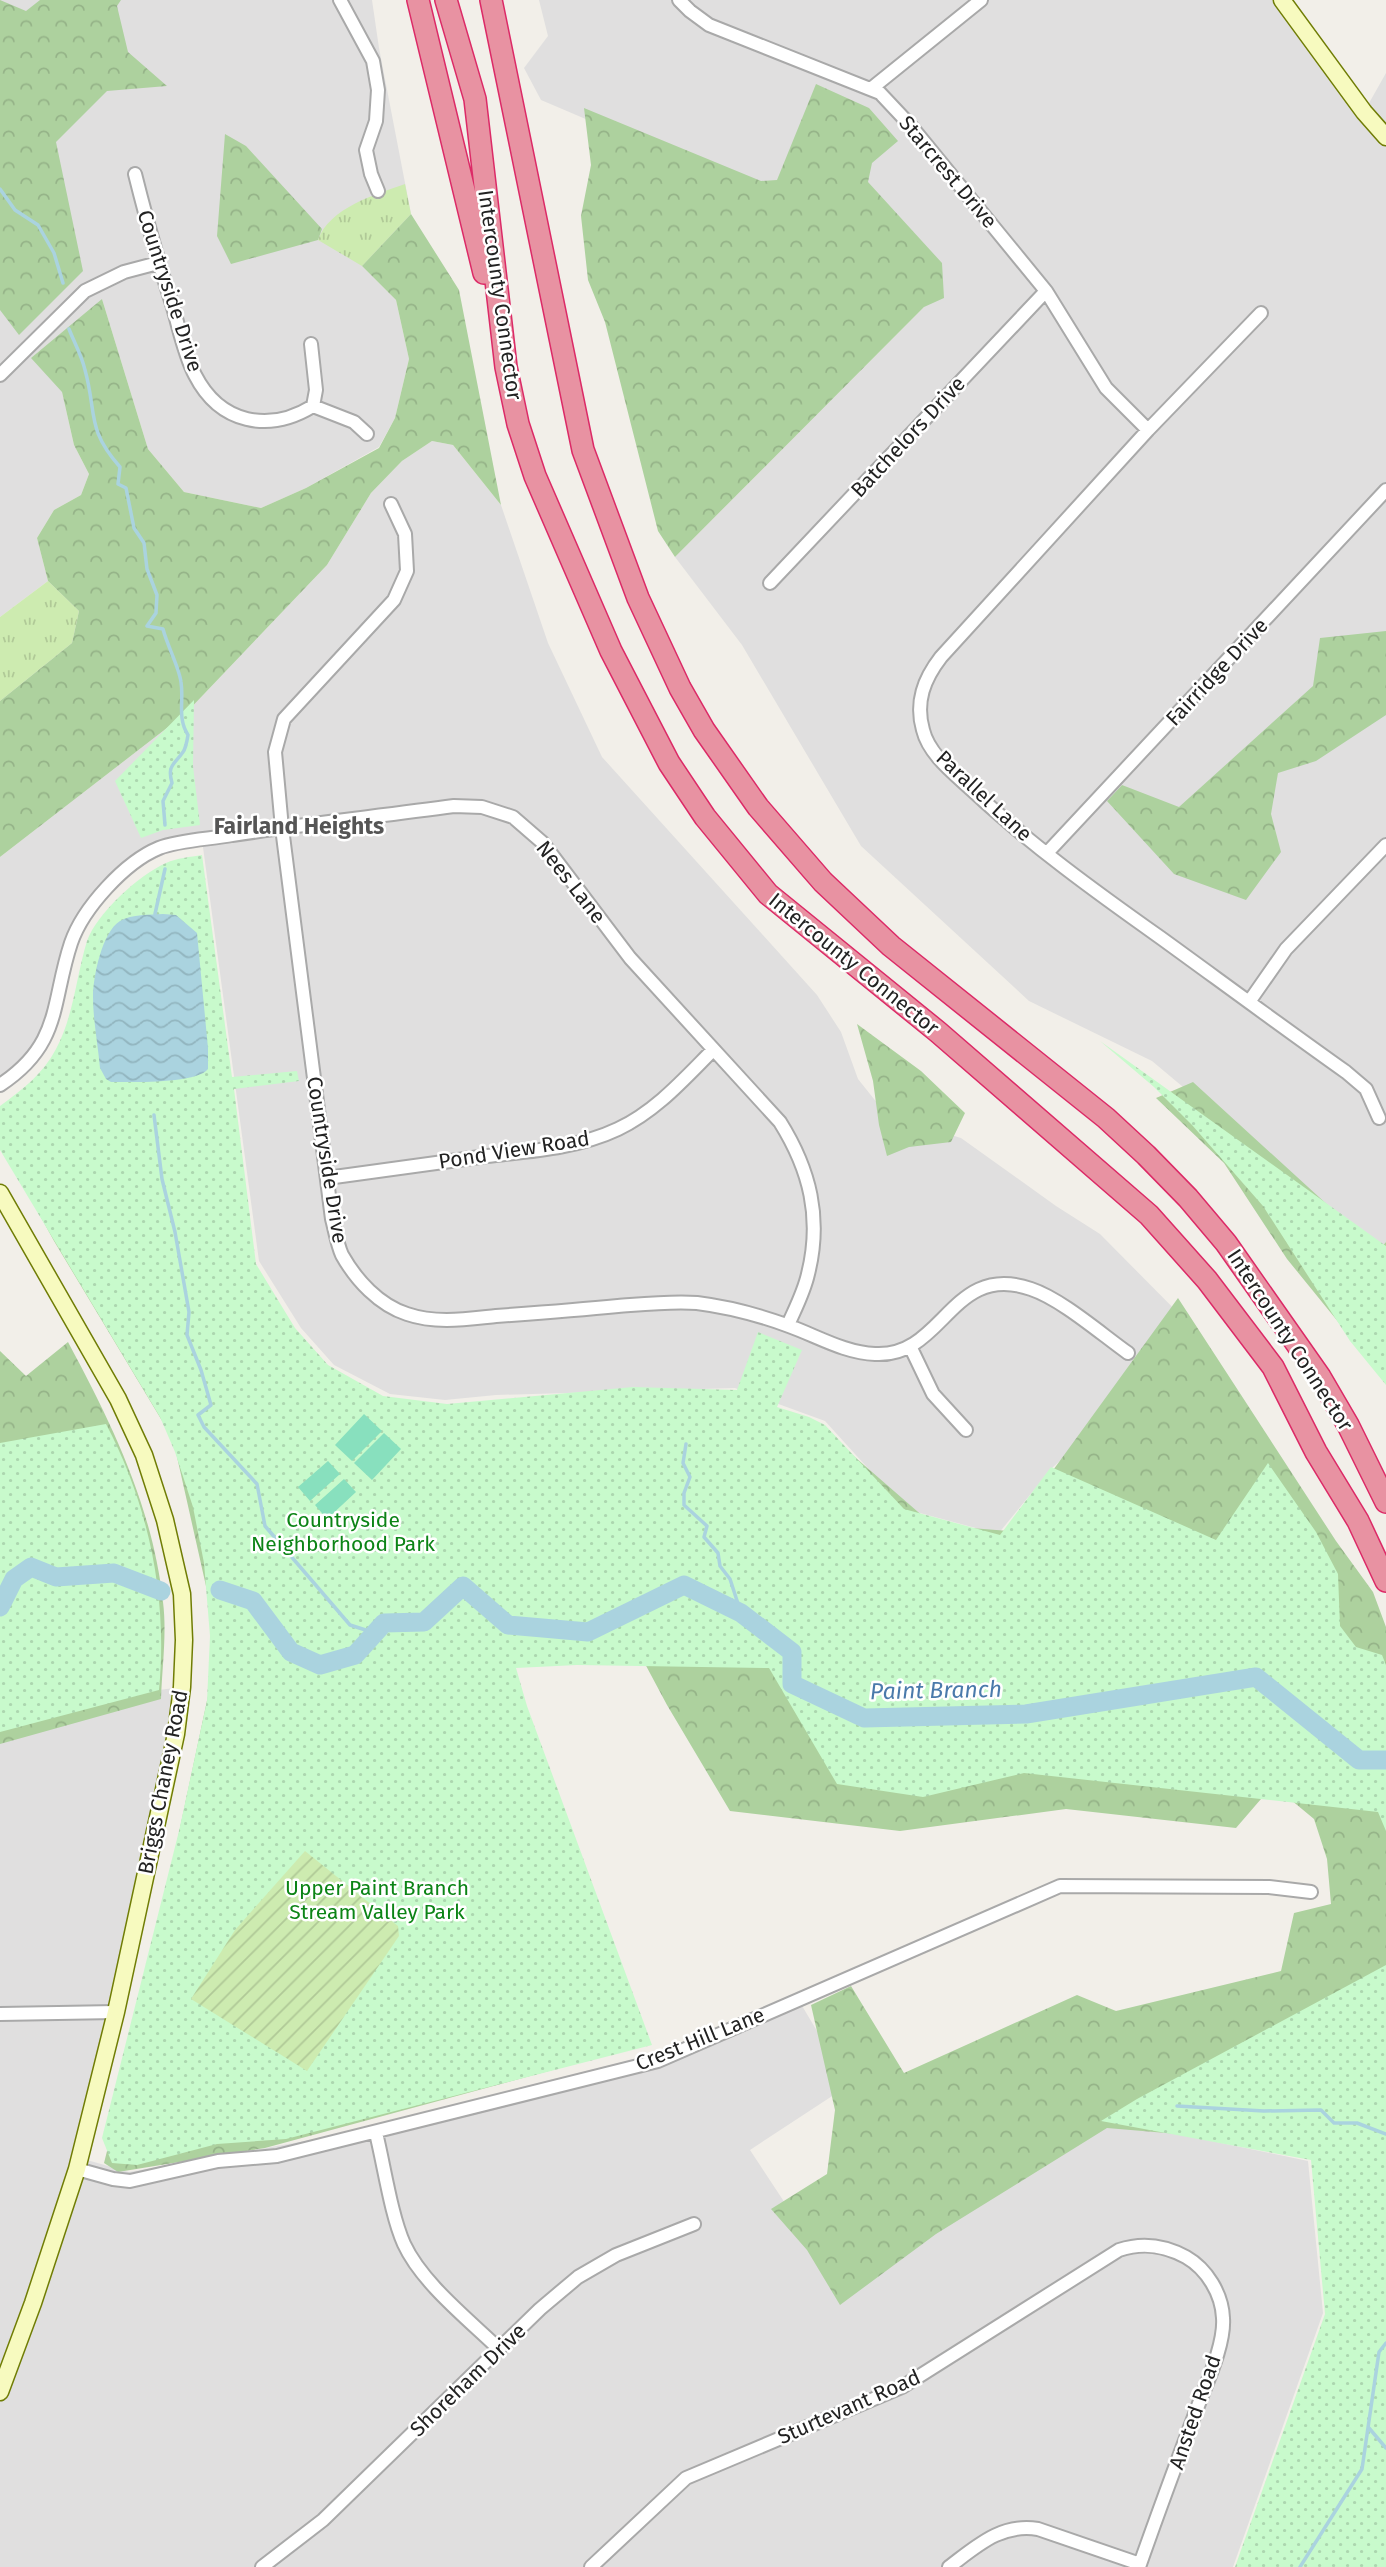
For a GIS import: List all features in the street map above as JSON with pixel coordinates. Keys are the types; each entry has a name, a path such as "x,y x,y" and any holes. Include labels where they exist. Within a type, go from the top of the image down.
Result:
{"highway":[{"path":"418,0 506,367"},
{"name":"Intercounty Connector","path":"446,0 475,99 506,367 518,424 535,476 611,651 669,763 705,817 768,894 938,1032 1149,1214 1207,1280 1273,1367 1316,1452 1358,1521 1386,1581"},
{"name":"Intercounty Connector","path":"491,0 583,450 638,598 680,688 704,730 758,807 823,882 891,946 1106,1118 1188,1198 1226,1243 1320,1377 1348,1425 1386,1502"},
{"path":"496,0 504,59"}],"main road":[{"path":"1282,0 1364,113 1386,137"},
{"name":"Briggs Chaney Road","path":"0,1193 118,1399 144,1455 165,1520 182,1594 184,1640 176,1734 116,2012 77,2169 33,2303 0,2392"}],"street":[{"path":"340,0 373,61 377,90 376,121 366,150 377,191"},
{"name":"Starcrest Drive","path":"679,0 709,25 880,93 911,126 1046,291 1106,388 1148,430"},
{"path":"872,88 981,0"},
{"name":"Countryside Drive","path":"135,174 158,263 195,375 213,401 229,413 250,421 276,421 299,414 313,406"},
{"path":"0,375 85,291 124,272 158,263"},
{"name":"Batchelors Drive","path":"770,583 1046,291"},
{"name":"Parallel Lane","path":"1261,313 1148,430 941,657 929,673 919,707 923,732 939,759 1006,821 1085,884 1366,1089 1378,1118"},
{"path":"311,344 316,390 313,406 354,422 367,434"},
{"name":"Fairridge Drive","path":"1047,853 1386,490"},
{"name":"Countryside Drive","path":"391,504 405,534 407,571 394,600 284,719 275,752 282,828 332,1219 341,1252 358,1279 380,1300 407,1314 443,1321 694,1303 742,1310 845,1348 876,1354 910,1346 932,1331 958,1301 974,1290 988,1285 1008,1285 1029,1288 1046,1295 1128,1353"},
{"name":"Nees Lane","path":"0,1085 16,1075 42,1044 51,1025 70,946 88,908 138,858 161,847 282,828 454,806 482,807 513,817 544,843 630,958 780,1122 797,1149 808,1180 814,1218 813,1249 808,1276 788,1325"},
{"path":"1249,1002 1286,949 1386,845"},
{"name":"Pond View Road","path":"327,1178 540,1150 589,1140 620,1128 646,1112 671,1093 713,1050"},
{"path":"910,1346 933,1394 966,1430"},
{"name":"Crest Hill Lane","path":"77,2169 130,2181 218,2161 277,2156 658,2061 1060,1886 1269,1887 1311,1892"},
{"path":"0,2014 116,2012"},
{"path":"376,2133 398,2226 412,2259 434,2285 499,2349"},
{"name":"Shoreham Drive","path":"262,2567 323,2520 499,2349 578,2277 616,2255 694,2224"},
{"name":"Sturtevant Road","path":"591,2567 686,2478 902,2387 1119,2250 1134,2245 1155,2246 1173,2250 1194,2261"},
{"name":"Ansted Road","path":"1140,2565 1211,2371 1224,2320 1221,2301 1214,2285 1194,2261"},
{"path":"949,2567 989,2537 1007,2529 1025,2527 1038,2529 1140,2565"}],"shaded area":[{"path":"0,0 372,0 411,214 362,266 396,300 409,359 395,418 379,447 306,488 261,508 184,492 148,449 102,299 62,392 74,445 89,474 81,495 54,510 37,538 48,581 0,617"},
{"path":"539,0 1280,0 1364,112 1386,73 1386,1242 1379,1251 1152,1061 1029,1001 861,846 742,645 675,557 924,307 830,223 541,100 524,68 548,36"},
{"path":"432,441 453,445 501,505 548,643 602,757 817,995 841,1032 858,1079 878,1104 904,1121 961,1138 1100,1234 1199,1334 1052,1468 998,1534 905,1509 825,1421 735,1388 496,1395 445,1400 390,1394 334,1365 301,1328 259,1261 202,840 161,847 88,908 51,1025 0,1085 0,857 185,714 327,565 371,493 402,461"},
{"path":"182,1687 80,2158 129,2172 414,2122 658,2061 798,1999 849,2085 750,2150 843,2291 1104,2125 1149,2128 1308,2161 1323,2313 1233,2567 0,2567 0,1732 159,1690"}],"green space":[{"path":"0,0 26,11 40,0 121,0 117,6 128,52 167,86 107,91 56,142 83,271 19,335 0,310"},
{"path":"816,84 869,108 898,141 872,163 868,182 942,263 944,298 924,307 675,557 658,531 605,322 588,280 581,216 591,165 584,108 761,181 777,180"},
{"path":"225,134 246,146 322,229 318,240 231,264 217,236"},
{"path":"405,184 411,214 362,266 318,240 332,219 343,211"},
{"path":"411,214 459,290 501,505 453,445 432,441 402,461 371,493 327,565 185,714 0,857 0,701 72,643 79,611 48,581 37,538 54,510 81,495 89,474 74,445 62,392 31,358 102,299 148,449 184,492 261,508 306,488 379,448 395,418 409,359 396,300 362,266"},
{"path":"48,581 79,611 72,643 0,701 0,617"},
{"path":"1386,631 1386,715 1316,761 1278,773 1271,814 1281,852 1246,900 1174,874 1107,801 1122,785 1179,807 1313,686 1320,638"},
{"path":"194,700 193,766 200,825 163,830 141,838 115,781"},
{"name":"Upper Paint Branch Stream Valley Park","path":"202,855 232,1077 297,1071 299,1081 234,1089 256,1264 295,1328 328,1365 383,1396 447,1404 633,1387 737,1390 758,1332 802,1350 777,1407 825,1425 904,1509 1000,1535 1051,1467 1216,1540 1268,1463 1316,1532 1338,1574 1340,1626 1356,1647 1382,1655 1386,1665 1386,1831 1378,1812 1024,1773 923,1797 837,1784 769,1668 577,1665 516,1668 527,1706 652,2045 286,2139 217,2144 137,2165 112,2163 102,2138 179,1831 207,1701 210,1636 204,1563 193,1507 160,1417 0,1150 0,1106 38,1074 56,1049 71,1009 87,941 109,907 155,869 175,860"},
{"path":"857,1024 921,1071 965,1113 951,1142 909,1147 887,1156 879,1125 873,1081"},
{"path":"1100,1041 1386,1246 1386,1385 1350,1341 1263,1206 1192,1125 1154,1087"},
{"path":"1193,1082 1378,1251 1386,1242 1386,1371 1370,1361 1287,1259 1224,1163 1156,1098"},
{"name":"Countryside Neighborhood Park","path":"0,1123 238,1405 818,1425 933,1525 1009,1531 1178,1298 1336,1541 1373,1592 1386,1627 1386,2186 1331,2147 1107,2128 936,2234 840,2305 807,2250 771,2209 827,2174 835,2110 811,2005 851,1986 904,2073 1077,1995 1116,2011 1281,1971 1294,1913 1331,1904 1327,1859 1314,1819 1273,1785 1236,1828 1066,1809 900,1831 730,1811 667,1705 628,1632 495,1673 641,2046 265,2148 118,2172 104,2163 135,2040 219,1644 173,1439 54,1241 0,1143"},
{"path":"68,1342 115,1436 150,1533 164,1614 161,1699 0,1744 0,1351 26,1376"},
{"path":"364,1414 382,1431 352,1461 335,1445"},
{"path":"106,1424 134,1487 152,1553 161,1621 159,1690 0,1732 0,1443"},
{"path":"384,1433 401,1449 372,1480 354,1463"},
{"path":"328,1461 340,1474 310,1501 298,1487"},
{"path":"344,1479 356,1492 327,1519 315,1505"},
{"path":"305,1851 398,1926 399,1936 307,2071 191,1999 235,1930"},
{"path":"1386,1965 1386,2567 1235,2567 1325,2314 1311,2160 1101,2121"}],"water":[{"path":"176,915 197,933 208,1069 201,1074 177,1080 111,1082 100,1068 94,1015 93,988 100,956 108,935 120,921 135,916"}],"waterway":[{"path":"0,189 15,210 38,225 54,253 63,283"},
{"path":"69,329 84,365 97,431 109,454 120,467 118,484 126,488 134,528 144,543 147,569 157,595 156,613 147,626 163,629 181,682 182,716 188,735 184,750 171,769 172,783 163,801 165,825"},
{"path":"155,914 165,869"},
{"path":"154,1115 162,1179 175,1232 189,1312 187,1335 211,1405 198,1415 204,1427 257,1484 265,1526 350,1625 375,1633"},
{"path":"686,1444 683,1463 690,1477 684,1493 684,1505 707,1526 704,1537 718,1553 720,1566 730,1579 741,1613"},
{"name":"Paint Branch","path":"0,1607 14,1579 31,1567 56,1577 114,1573 161,1591"},
{"name":"Paint Branch","path":"220,1590 253,1601 291,1652 320,1665 355,1655 384,1623 424,1622 463,1586 508,1625 588,1632 684,1585 741,1613 792,1652 792,1684 864,1718 1026,1714 1256,1677 1359,1760 1386,1760"},
{"path":"1177,2106 1264,2111 1321,2110 1334,2123 1357,2123 1386,2134"},
{"path":"1300,2567 1362,2469 1379,2352 1386,2343"},
{"path":"1369,2428 1386,2448"}],"district":[{"name":"Fairland Heights","path":"299,826"}]}
